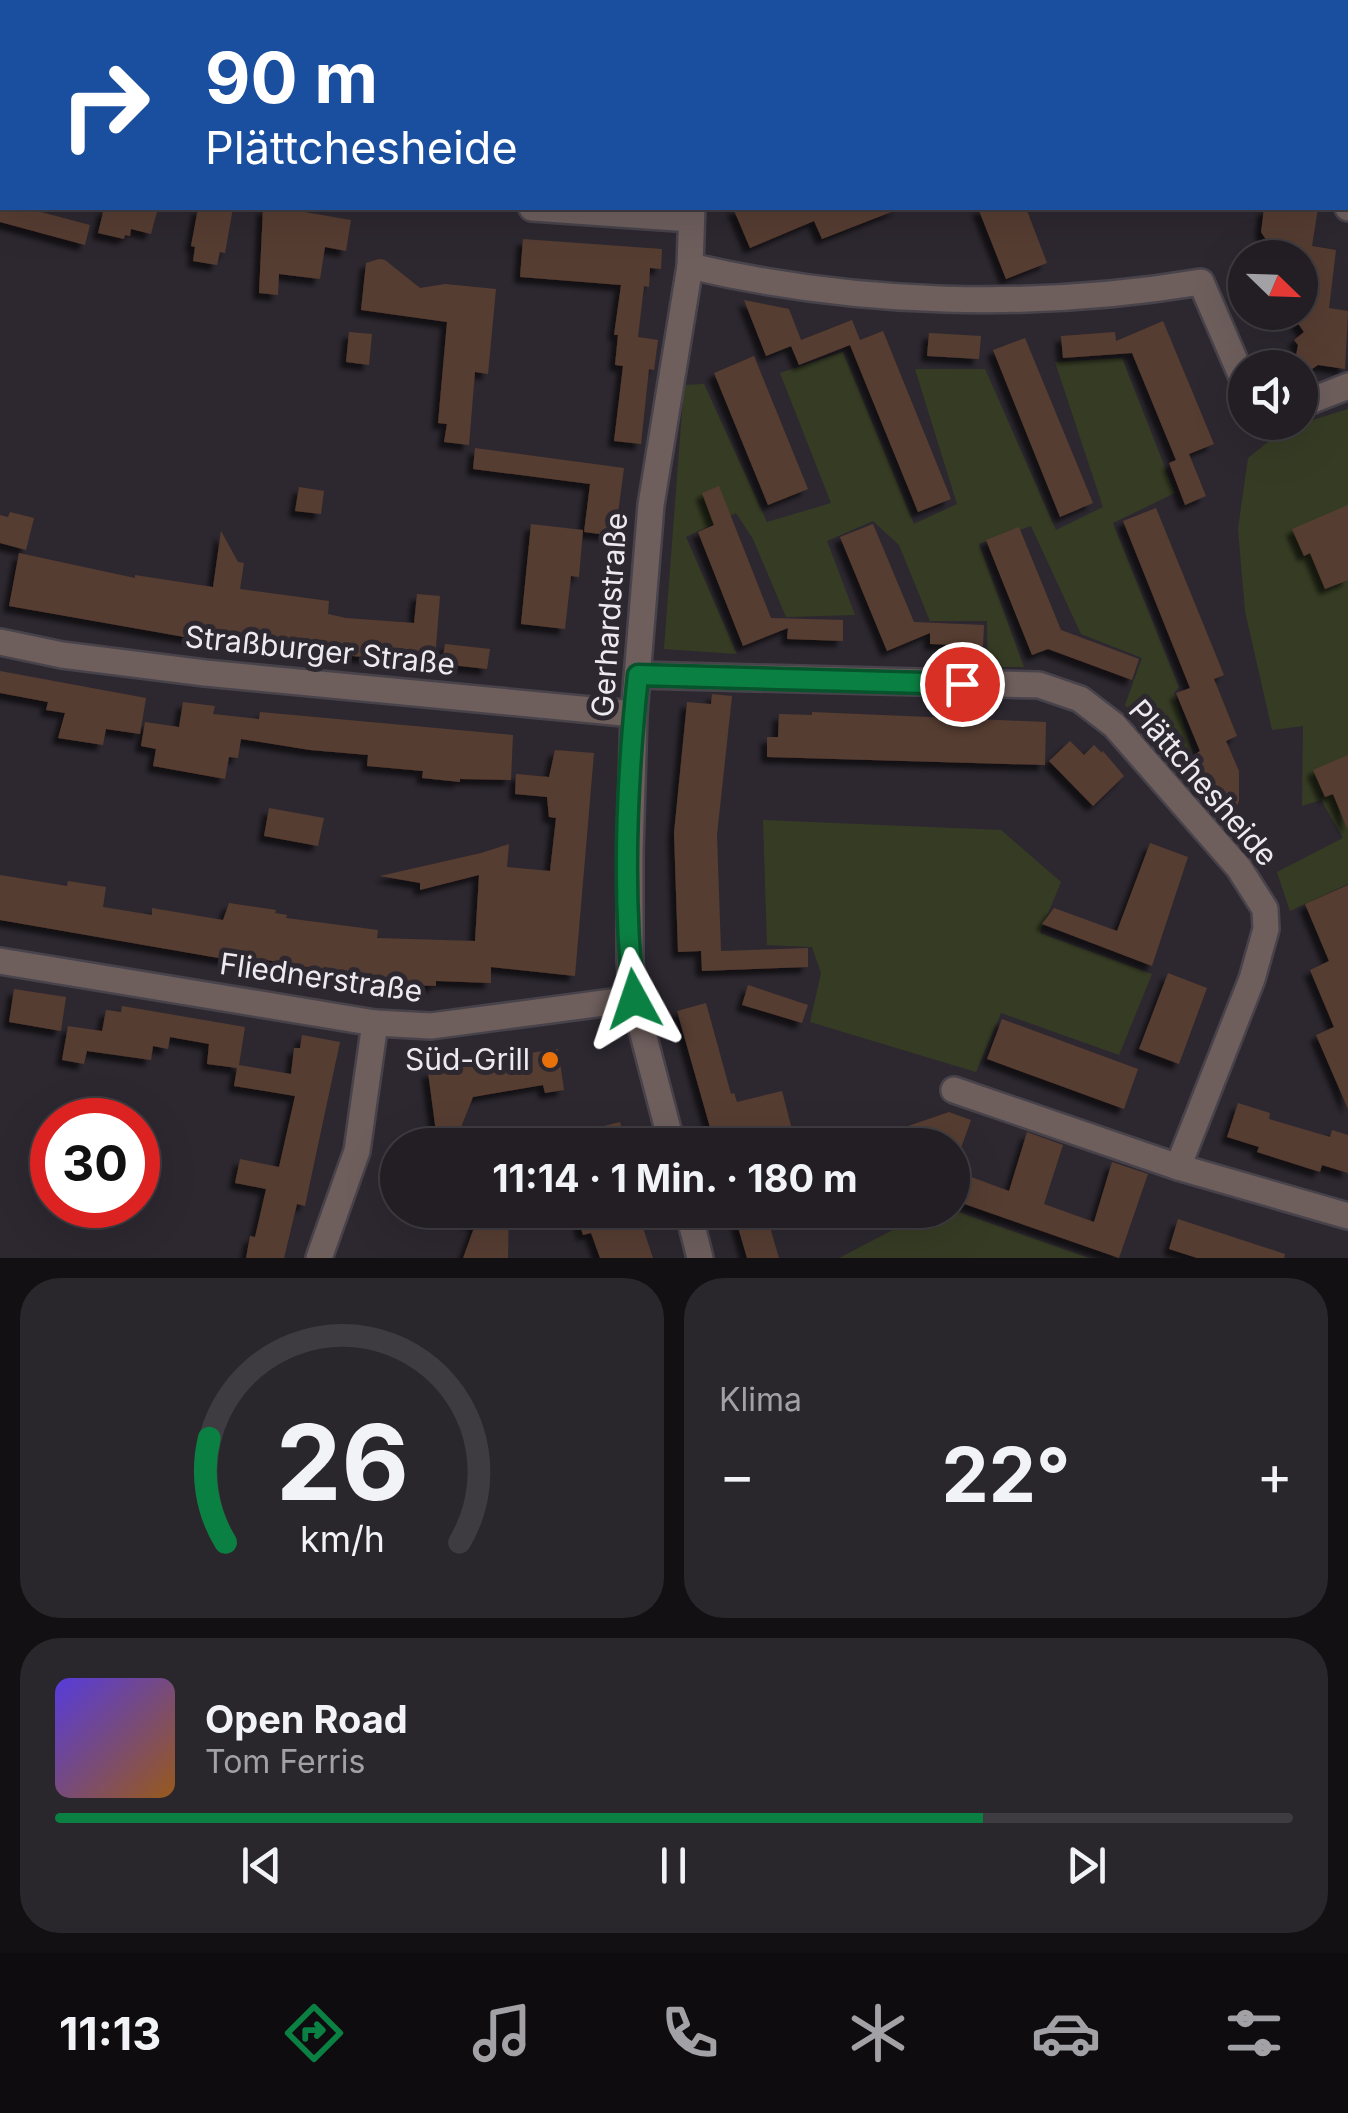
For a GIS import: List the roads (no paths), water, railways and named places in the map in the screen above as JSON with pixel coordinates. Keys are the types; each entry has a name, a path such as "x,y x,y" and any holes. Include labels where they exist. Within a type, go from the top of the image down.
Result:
{"street":[{"path":"596,210 691,213"},
{"name":"Gerhardstraße","path":"668,1128 634,999 630,963 630,853 634,714 651,505 690,266 691,213"},
{"path":"690,266 788,287 913,296 1037,298 1146,291 1201,282 1230,350"},
{"path":"1318,398 1348,386"},
{"name":"Straßburger Straße","path":"0,642 206,673 634,714"},
{"name":"Plättchesheide","path":"638,675 1040,685 1080,699 1114,725 1239,868 1264,909 1266,929 1252,979 1178,1167"},
{"name":"Fliednerstraße","path":"0,961 375,1023 431,1026 634,999"},
{"path":"319,1258 357,1150 375,1023"},
{"path":"954,1090 1178,1167 1348,1216"},
{"path":"692,1228 700,1258"}],"place":[{"name":"Süd-Grill","path":"550,1060"}]}
